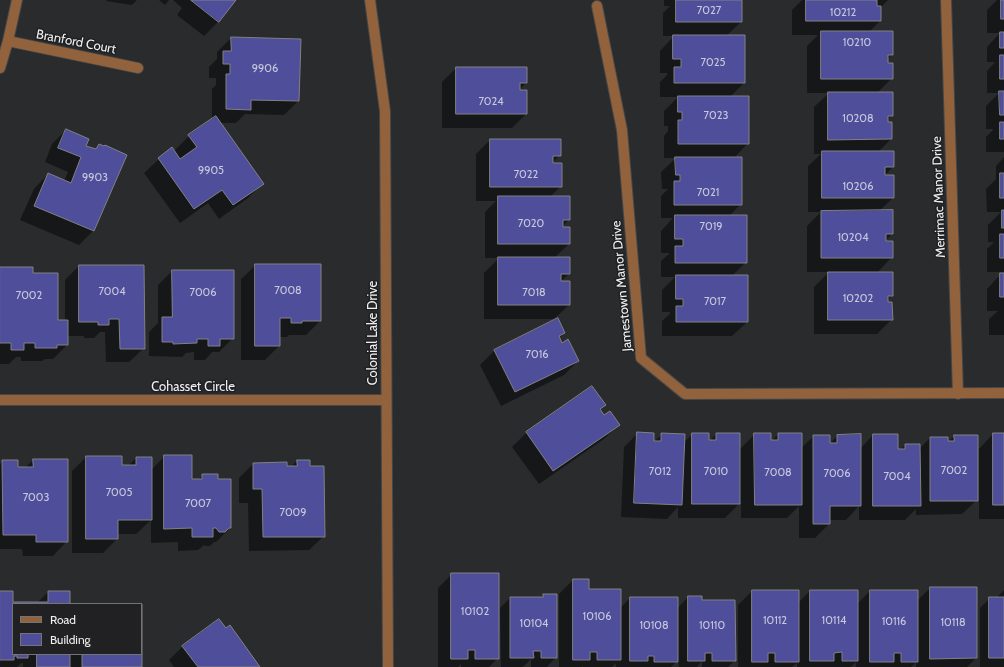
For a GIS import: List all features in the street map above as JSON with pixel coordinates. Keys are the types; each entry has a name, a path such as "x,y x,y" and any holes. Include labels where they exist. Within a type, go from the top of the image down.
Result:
{"street":[{"path":"0,68 8,41 17,0"},
{"name":"Colonial Lake Drive","path":"370,0 385,111 388,667"},
{"name":"Merrimac Manor Drive","path":"946,0 958,394"},
{"name":"Jamestown Manor Drive","path":"597,6 622,130 641,358 685,394 1004,393"},
{"name":"Branford Court","path":"8,41 138,68"},
{"name":"Cohasset Circle","path":"0,400 386,400"}],"building":[{"path":"191,0 236,0 219,22"},
{"path":"676,0 742,0 742,22 676,22"},
{"path":"806,0 877,0 877,6 881,6 881,21 806,21"},
{"path":"1001,0 1004,0 1004,19 1001,19"},
{"path":"821,31 893,31 893,55 888,55 888,63 893,63 893,79 821,79"},
{"path":"1000,32 1004,32 1004,48 1000,48"},
{"path":"673,35 745,35 745,83 674,83 674,67 681,67 681,59 673,59"},
{"path":"231,37 301,39 299,101 251,100 251,110 226,109 226,74 230,74 230,64 223,64 223,51 231,51"},
{"path":"1000,55 1004,55 1004,79 1000,79"},
{"path":"456,67 527,67 527,83 520,83 520,90 527,90 527,114 456,114"},
{"path":"999,91 1004,91 1004,115 1000,115"},
{"path":"828,92 893,92 893,116 888,116 888,122 892,122 892,139 828,140"},
{"path":"678,96 749,96 749,144 678,144 678,120 682,120 682,112 678,112"},
{"path":"216,116 264,184 233,205 222,190 194,209 158,158 172,147 180,159 197,147 188,135"},
{"path":"1000,122 1004,122 1004,139 1000,139"},
{"path":"66,129 89,139 86,146 96,149 99,144 105,145 127,155 94,231 34,206 48,173 71,183 81,157 58,148"},
{"path":"490,139 561,139 561,156 553,156 553,163 562,163 562,187 490,187"},
{"path":"822,151 894,151 894,167 885,167 885,175 894,175 894,198 822,198"},
{"path":"675,157 742,157 742,205 674,205 674,181 680,181 680,175 676,175"},
{"path":"1000,173 1004,173 1004,198 1000,198"},
{"path":"498,196 570,196 570,220 563,220 563,227 570,227 570,244 498,244"},
{"path":"893,210 893,234 886,234 886,241 893,241 893,258 821,258 821,211"},
{"path":"1002,210 1004,210 1004,228 1002,228"},
{"path":"675,215 747,215 747,263 675,263 675,246 683,246 683,239 675,239"},
{"path":"1000,234 1004,234 1004,258 1000,258"},
{"path":"498,257 570,257 570,274 561,274 561,281 570,281 570,305 498,305"},
{"path":"255,264 321,264 321,321 302,321 302,323 291,323 291,318 280,318 280,346 255,346"},
{"path":"79,265 144,265 145,349 120,349 119,319 109,319 109,325 98,325 98,322 79,322"},
{"path":"0,267 33,267 33,273 58,273 58,320 68,320 68,345 57,345 57,348 35,348 35,343 24,343 24,350 11,350 11,343 0,343"},
{"path":"172,270 234,270 234,339 220,339 220,346 208,346 208,339 197,339 197,343 173,344 173,342 162,342 162,317 172,317"},
{"path":"828,272 893,272 893,296 888,296 888,302 892,302 893,320 828,320"},
{"path":"1000,273 1004,273 1004,297 1000,297"},
{"path":"676,275 748,275 748,322 676,322 676,306 683,306 683,299 676,299"},
{"path":"558,318 565,333 559,336 562,343 568,339 579,361 515,392 494,350"},
{"path":"592,386 606,405 600,409 604,415 610,411 620,425 553,471 526,432"},
{"path":"637,432 654,433 654,441 661,441 661,433 685,434 682,505 634,503"},
{"path":"692,433 709,433 709,440 716,440 716,433 740,433 740,504 692,504"},
{"path":"754,433 771,433 771,440 778,440 778,433 802,433 802,505 755,505"},
{"path":"993,433 1004,433 1004,505 993,505"},
{"path":"861,434 861,506 830,506 830,524 813,524 813,435 830,435 830,443 837,443 837,435"},
{"path":"873,434 898,434 898,449 905,449 905,444 920,444 921,506 873,506"},
{"path":"954,435 978,435 978,501 930,501 930,437 948,437 948,441 954,441"},
{"path":"164,455 192,455 192,479 202,479 202,474 218,474 218,479 231,479 231,528 225,532 219,532 216,528 213,528 213,537 192,537 192,528 164,529"},
{"path":"86,456 122,456 122,465 136,465 136,457 152,457 152,520 118,520 118,539 86,539"},
{"path":"33,459 68,459 68,542 36,542 36,535 3,535 2,460 18,460 18,467 33,467"},
{"path":"297,460 310,460 310,466 324,466 325,537 263,537 262,489 253,489 253,463 287,462 287,466 297,466"},
{"path":"451,573 499,573 499,659 475,659 475,650 468,650 468,659 451,659"},
{"path":"573,579 589,579 589,589 621,589 621,660 597,660 597,652 590,652 590,660 573,660"},
{"path":"930,587 977,587 977,658 930,659"},
{"path":"752,590 799,590 799,662 775,662 775,653 768,653 768,662 752,662"},
{"path":"810,590 858,590 858,661 842,661 842,652 834,653 834,661 810,661"},
{"path":"870,590 918,590 918,662 901,662 901,653 894,653 894,662 870,662"},
{"path":"0,591 13,591 13,602 48,602 48,591 70,591 70,603 12,603 12,655 28,655 28,658 17,658 17,656 14,656 14,660 0,660"},
{"path":"543,594 557,594 557,658 541,658 541,651 533,651 534,658 510,658 510,597 543,597"},
{"path":"688,596 702,596 702,600 735,600 736,661 712,661 712,653 705,653 705,661 688,661"},
{"path":"630,597 678,597 678,662 654,662 654,656 648,656 648,661 630,661"},
{"path":"989,597 1004,597 1004,658 989,658"},
{"path":"219,619 226,628 230,625 260,667 198,667 182,646"},
{"path":"37,655 70,655 70,667 37,667"},
{"path":"82,655 142,655 142,667 82,667"}]}
